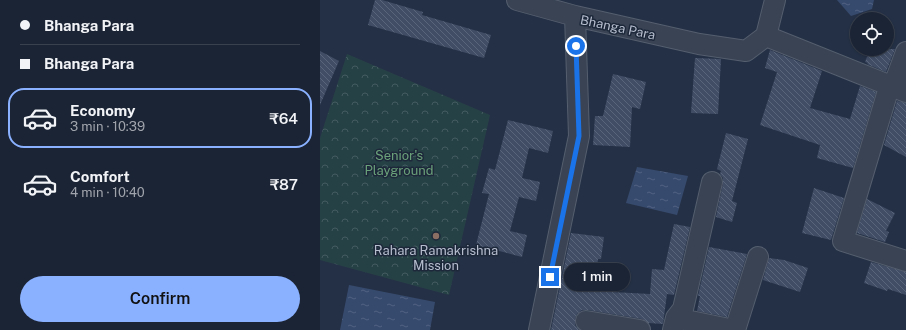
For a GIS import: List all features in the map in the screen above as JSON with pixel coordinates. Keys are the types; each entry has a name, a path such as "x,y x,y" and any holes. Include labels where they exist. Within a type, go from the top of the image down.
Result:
{"street":[{"path":"517,0 575,16"},
{"path":"776,0 766,36 896,88"},
{"name":"Bhanga Para","path":"539,330 579,136 575,16 699,44 746,51 766,36"},
{"path":"906,52 896,88 843,241 906,261"},
{"path":"712,182 683,309 675,324 735,330 758,258"},
{"path":"586,321 640,330"}],"green space":[{"name":"Senior's Playground","path":"347,54 490,115 449,295 320,260 320,138"}],"water":[{"path":"837,0 874,0 872,9 863,12 850,12 850,15"},
{"path":"637,167 688,176 677,215 626,203"},
{"path":"349,285 435,302 430,330 340,330"}],"building":[{"path":"375,0 382,0 423,12 422,15 491,35 484,58 368,25"},
{"path":"770,50 822,71 810,108 850,119 860,86 876,92 853,168 817,158 820,145 760,125 777,72 765,68"},
{"path":"320,51 339,61 320,105"},
{"path":"867,56 892,56 886,72 865,62"},
{"path":"695,58 721,59 718,114 691,113"},
{"path":"613,74 646,82 640,109 632,107 630,147 593,145 595,116 603,116"},
{"path":"897,101 906,103 906,157 884,145"},
{"path":"508,120 553,131 548,153 529,148 522,178 540,182 536,201 519,197 510,231 527,235 522,257 476,245 489,194 482,193 489,168 495,170"},
{"path":"726,133 748,139 732,201 737,203 732,222 716,217 723,184 723,178 720,174 721,171 717,169"},
{"path":"814,188 844,198 831,240 802,233"},
{"path":"867,199 895,213 886,231 889,232 885,242 857,233"},
{"path":"674,224 690,227 674,295 667,294 663,324 648,323 642,319 582,310 577,314 575,319 575,325 579,330 551,330 571,233 604,237 601,259 598,259 594,291 650,294 652,269 664,270"},
{"path":"709,247 747,254 727,317 697,311 700,296 698,296"},
{"path":"769,258 784,260 808,268 800,292 763,280"},
{"path":"871,262 906,272 906,295 888,289 887,291 864,283"}],"place":[{"name":"Rahara Ramakrishna Mission","path":"436,236"}],"route":[{"path":"550,277 579,136 576,46"}]}
